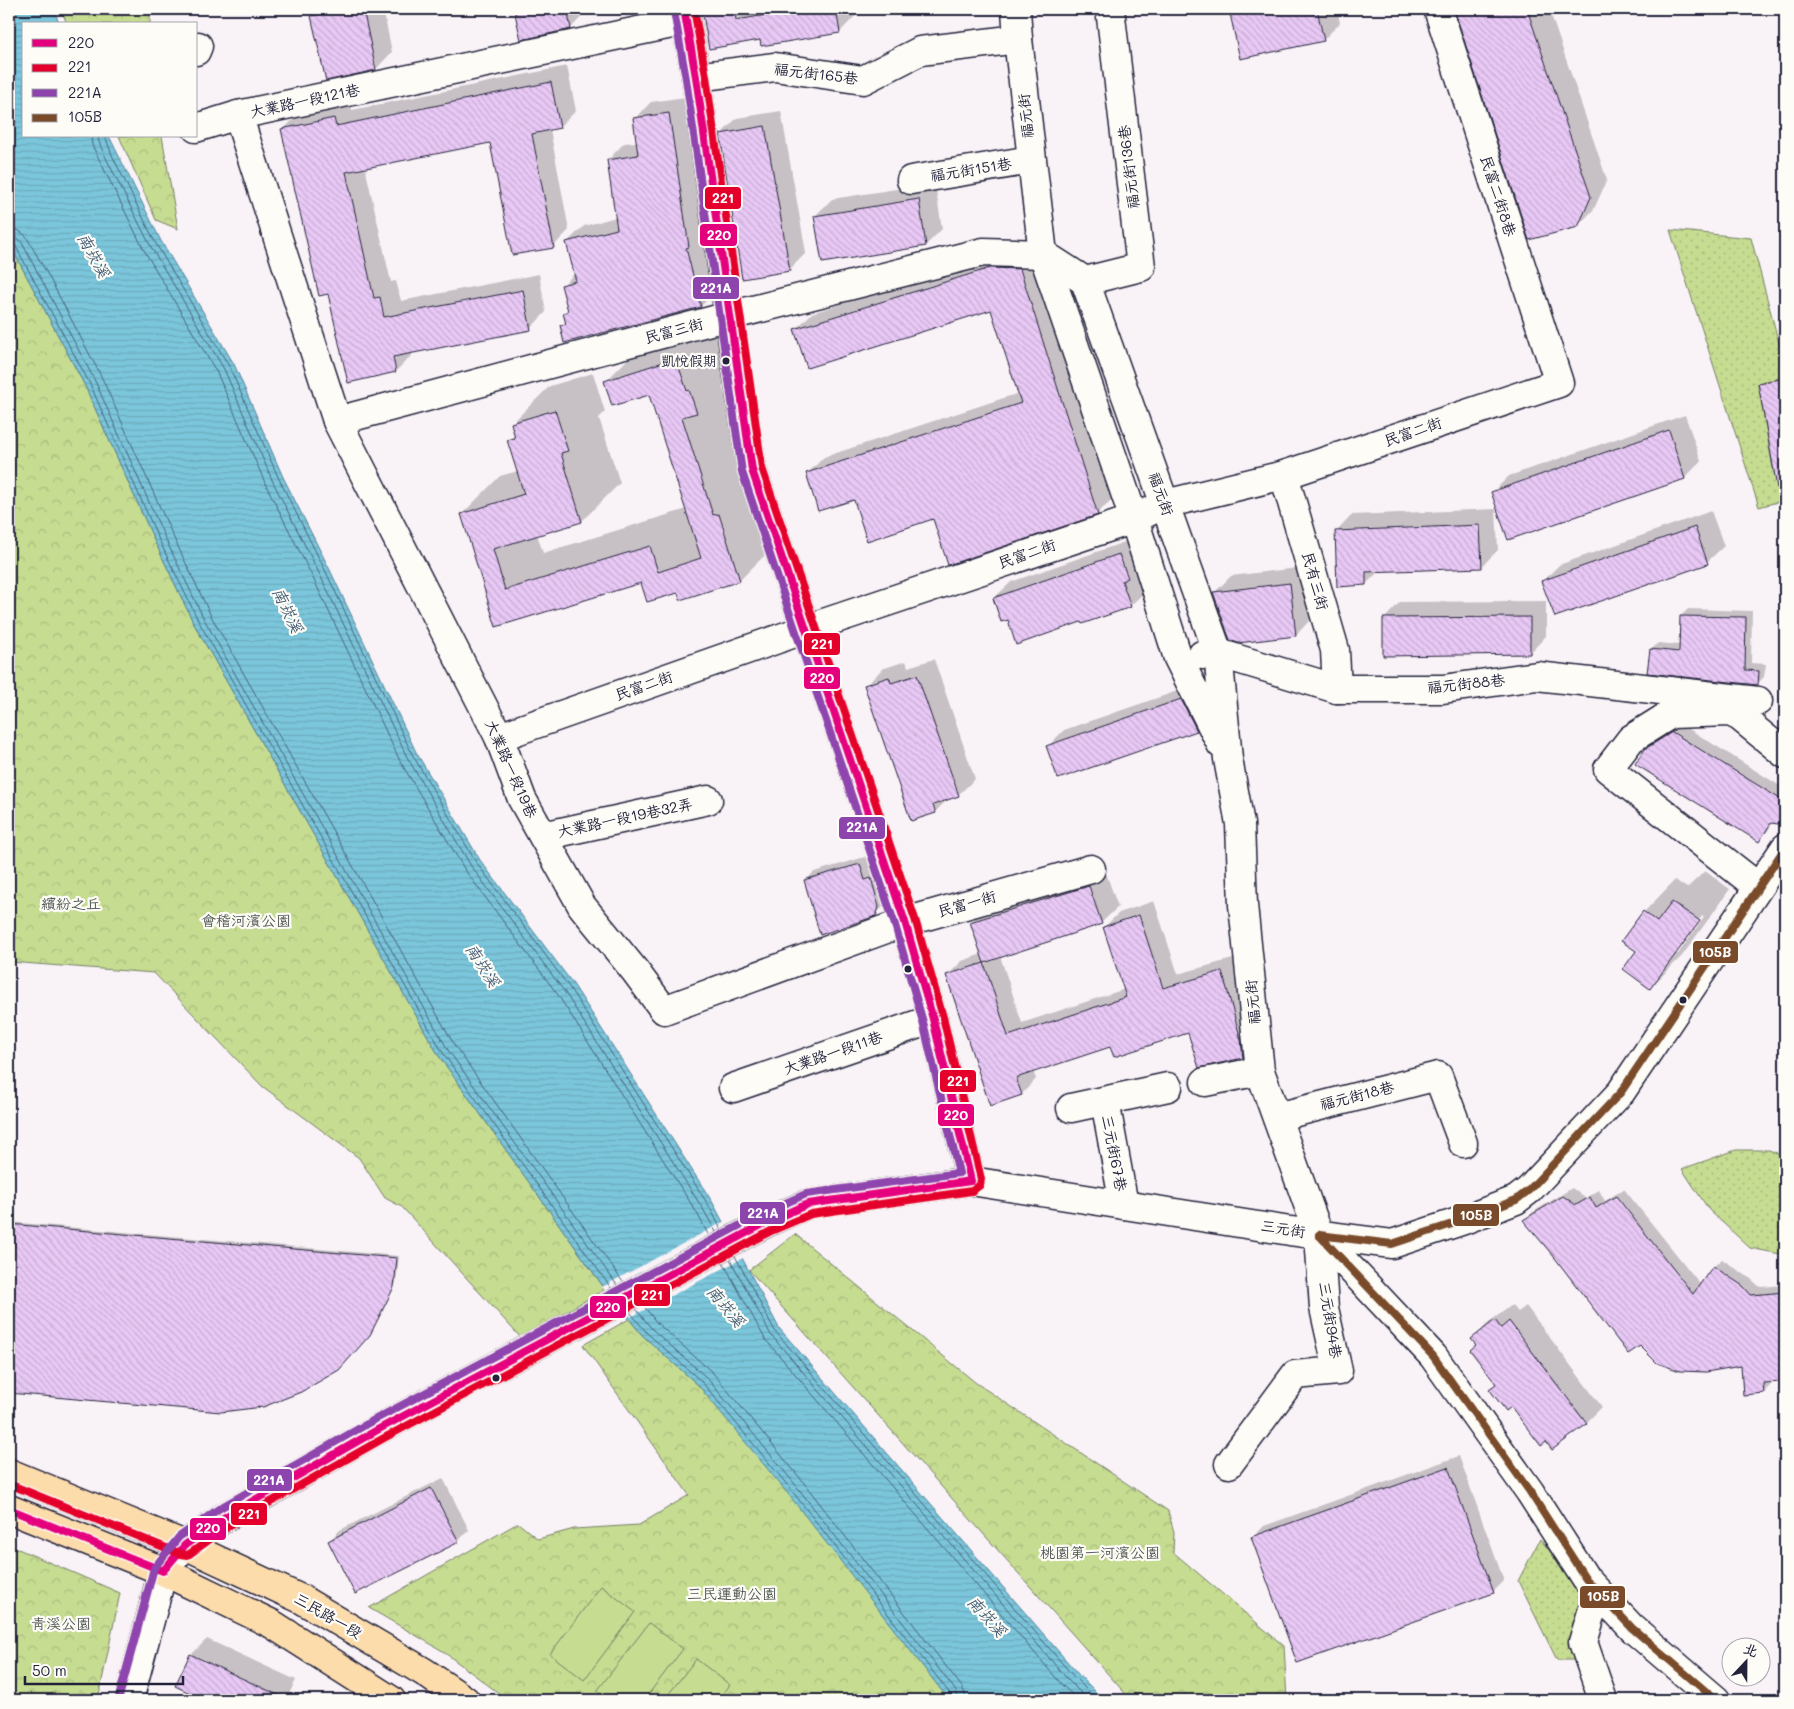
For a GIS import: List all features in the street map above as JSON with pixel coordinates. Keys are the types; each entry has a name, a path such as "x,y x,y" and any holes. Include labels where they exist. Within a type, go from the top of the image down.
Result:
{"main road":[{"name":"三民路一段","path":"9,1473 185,1544 301,1599 424,1672 465,1700"},
{"path":"9,1509 163,1571 272,1624 391,1700"}],"street":[{"name":"福元街","path":"1016,9 1031,160 1043,254 1134,519 1178,658 1228,759"},
{"name":"福元街136巷","path":"1085,281 1141,266 1110,9"},
{"name":"民富二街8巷","path":"1438,9 1559,383"},
{"path":"685,15 696,76 752,470 905,922 933,1019 972,1181"},
{"name":"大業路一段121巷","path":"337,421 238,115 685,15"},
{"name":"福元街165巷","path":"696,76 775,67 863,80 920,50 1018,39"},
{"path":"198,127 238,115"},
{"name":"福元街151巷","path":"911,180 1031,160"},
{"name":"民富三街","path":"337,421 729,316 983,252 1043,254"},
{"path":"1043,254 1085,281"},
{"name":"福元街","path":"1085,281 1218,653 1228,759 1240,824 1243,905 1260,1071 1319,1235"},
{"name":"民富二街","path":"499,737 806,629 1134,519 1165,504 1284,475 1559,383"},
{"name":"大業路一段19巷","path":"337,421 499,737 522,799 582,906 664,1010 788,965"},
{"name":"民有三街","path":"1284,475 1335,650 1337,689"},
{"name":"福元街88巷","path":"1178,658 1218,653 1337,689 1443,689 1537,676 1731,705 1758,701"},
{"path":"1758,887 1608,769 1631,739 1670,714 1731,705 1740,717 1785,754"},
{"name":"大業路一段19巷32弄","path":"543,836 708,800"},
{"name":"三元街","path":"185,1544 225,1517 379,1429 757,1228 808,1204 972,1181 1319,1235 1392,1244 1516,1200 1529,1190 1621,1092 1785,848"},
{"name":"民富一街","path":"788,965 905,922 1091,869"},
{"name":"大業路一段11巷","path":"733,1088 933,1019"},
{"path":"1205,1082 1260,1071"},
{"name":"福元街18巷","path":"1277,1117 1438,1076 1463,1143"},
{"name":"三元街67巷","path":"1072,1108 1168,1087"},
{"name":"三元街67巷","path":"1105,1101 1124,1205"},
{"path":"1319,1235 1433,1356 1527,1488 1586,1579 1632,1628 1716,1700"},
{"name":"三元街94巷","path":"1229,1464 1295,1375 1338,1371 1324,1308 1319,1235"},
{"path":"129,1700 163,1571 185,1544"},
{"path":"1598,1592 1583,1642 1603,1700"}],"green space":[{"path":"61,9 150,9 150,22 66,22"},
{"path":"120,138 162,138 178,229 156,220"},
{"path":"1670,230 1751,238 1785,366 1785,408 1780,379 1758,383 1773,468 1785,466 1785,500 1759,507"},
{"name":"會稽河濱公園","path":"9,243 85,386 194,624 439,1056 605,1289 521,1338 402,1207 385,1198 359,1158 262,1086 154,973 9,962"},
{"path":"1736,1150 1769,1150 1785,1156 1785,1255 1750,1248 1709,1210 1682,1169"},
{"name":"桃園第一河濱公園","path":"795,1234 976,1383 1168,1511 1174,1532 1173,1552 1284,1646 1287,1700 1131,1700 749,1270"},
{"name":"三民運動公園","path":"629,1319 642,1335 698,1385 786,1488 949,1700 508,1700 441,1650 369,1608 518,1523 538,1539 574,1529 639,1525 689,1495 583,1345"},
{"path":"1540,1539 1589,1600 1581,1660 1557,1660 1518,1581"},
{"name":"青溪公園","path":"9,1545 120,1593 98,1700 9,1700"},
{"path":"601,1586 635,1612 584,1680 550,1654"},
{"path":"649,1623 683,1649 644,1700 610,1700 597,1691"},
{"path":"696,1659 730,1685 718,1700 664,1700"}],"water":[{"name":"南崁溪","path":"9,9 54,9 58,22 22,22 22,138 110,138 161,241 234,364 283,477 330,570 416,752 480,860 573,984 713,1203 779,1328 1078,1674 1104,1700 949,1700 785,1490 698,1385 643,1336 605,1289 439,1056 194,624 85,386 9,243"}],"pier":[{"path":"725,1221 745,1257 631,1317 602,1287"}],"building":[{"path":"344,9 363,9 376,70 326,81 311,16"},
{"path":"514,9 567,9 571,29 521,40"},
{"path":"702,9 734,9 736,20 803,9 836,9 840,33 761,46 760,40 709,49"},
{"path":"1229,9 1317,9 1324,41 1240,59"},
{"path":"1454,9 1527,9 1591,197 1578,227 1529,240"},
{"path":"551,82 560,128 532,134 554,248 512,255 490,143 346,172 374,298 380,297 384,317 523,290 531,330 393,357 396,372 348,383 328,294 319,296 281,129 334,118 336,126"},
{"path":"669,113 689,247 686,248 701,307 564,343 560,325 566,324 563,313 568,311 561,285 576,281 566,242 617,229 607,160 638,155 633,118"},
{"path":"765,126 790,271 742,279 720,134"},
{"path":"919,199 926,246 822,263 814,216"},
{"path":"990,268 1020,269 1098,515 948,565 933,519 867,541 854,500 818,511 806,473 1021,403 991,310 807,368 794,329"},
{"path":"676,358 697,413 682,417 713,515 719,514 740,581 680,600 678,593 647,602 641,583 496,627 461,514 524,494 507,440 515,438 511,423 555,410 568,451 561,453 582,522 493,549 505,590 650,546 658,572 701,558 649,395 612,406 604,381"},
{"path":"1780,379 1785,408 1785,487 1777,488 1758,383"},
{"path":"1669,430 1685,479 1508,540 1491,492"},
{"path":"1480,525 1482,568 1366,572 1366,585 1337,587 1335,531"},
{"path":"1695,527 1708,564 1555,617 1541,581"},
{"path":"1119,554 1128,578 1122,581 1131,607 1016,645 1008,620 1001,622 993,598"},
{"path":"1290,583 1296,636 1238,643 1230,640 1213,592"},
{"path":"1680,616 1746,617 1745,670 1759,671 1758,685 1647,673 1650,649 1679,652"},
{"path":"1530,617 1530,654 1383,656 1383,618"},
{"path":"917,675 959,796 933,805 936,813 911,821 864,685 889,677 891,683"},
{"path":"1181,699 1197,731 1058,779 1046,746"},
{"path":"1672,732 1785,802 1785,813 1778,824 1771,823 1759,842 1635,764 1645,749"},
{"path":"860,864 865,880 871,878 879,907 876,916 820,935 804,880"},
{"path":"1089,886 1102,924 984,963 970,922"},
{"path":"1672,902 1700,921 1650,989 1623,969 1636,951 1621,941 1643,911 1657,922"},
{"path":"1139,915 1163,988 1222,971 1241,1040 1243,1058 1199,1068 1188,1033 1114,1057 1110,1047 1016,1078 1022,1095 990,1106 946,975 984,963 1008,1036 1126,997 1103,927"},
{"path":"1563,1196 1576,1205 1590,1197 1596,1208 1616,1196 1693,1294 1713,1266 1743,1286 1751,1295 1785,1292 1785,1382 1763,1383 1764,1393 1743,1395 1741,1366 1706,1372 1680,1371 1657,1363 1640,1346 1628,1354 1555,1258 1523,1220"},
{"path":"9,1224 397,1258 394,1287 370,1335 339,1370 301,1392 263,1407 221,1412 9,1393"},
{"path":"1495,1320 1501,1328 1509,1321 1587,1424 1552,1450 1546,1442 1541,1446 1511,1407 1506,1411 1489,1389 1496,1384 1470,1350 1476,1345 1471,1339"},
{"path":"1448,1467 1494,1593 1297,1663 1251,1537"},
{"path":"431,1488 459,1542 355,1594 328,1541"},
{"path":"190,1654 289,1700 205,1700 175,1686"}],"transit line":[{"name":"220","path":"9,1509 163,1571 185,1545 225,1517 379,1429 767,1222 808,1204 971,1181 933,1019 905,922 752,470 696,77 684,9"},
{"name":"221","path":"9,1484 181,1554 188,1555 230,1525 384,1438 771,1231 811,1214 972,1191 980,1185 981,1179 943,1017 915,919 762,468 706,76 694,9"},
{"name":"221A","path":"119,1697 154,1568 179,1537 220,1508 374,1420 763,1213 806,1194 959,1173 923,1022 895,925 742,472 686,79 674,11"},
{"name":"105B","path":"1319,1235 1392,1244 1516,1200 1529,1190 1621,1092 1785,848"},
{"name":"105B","path":"1319,1235 1433,1356 1530,1492 1586,1579 1632,1628 1716,1700"}],"place":[{"name":"凱悅假期","path":"726,361"}],"park label":[{"name":"繽紛之丘","path":"71,904"}]}
